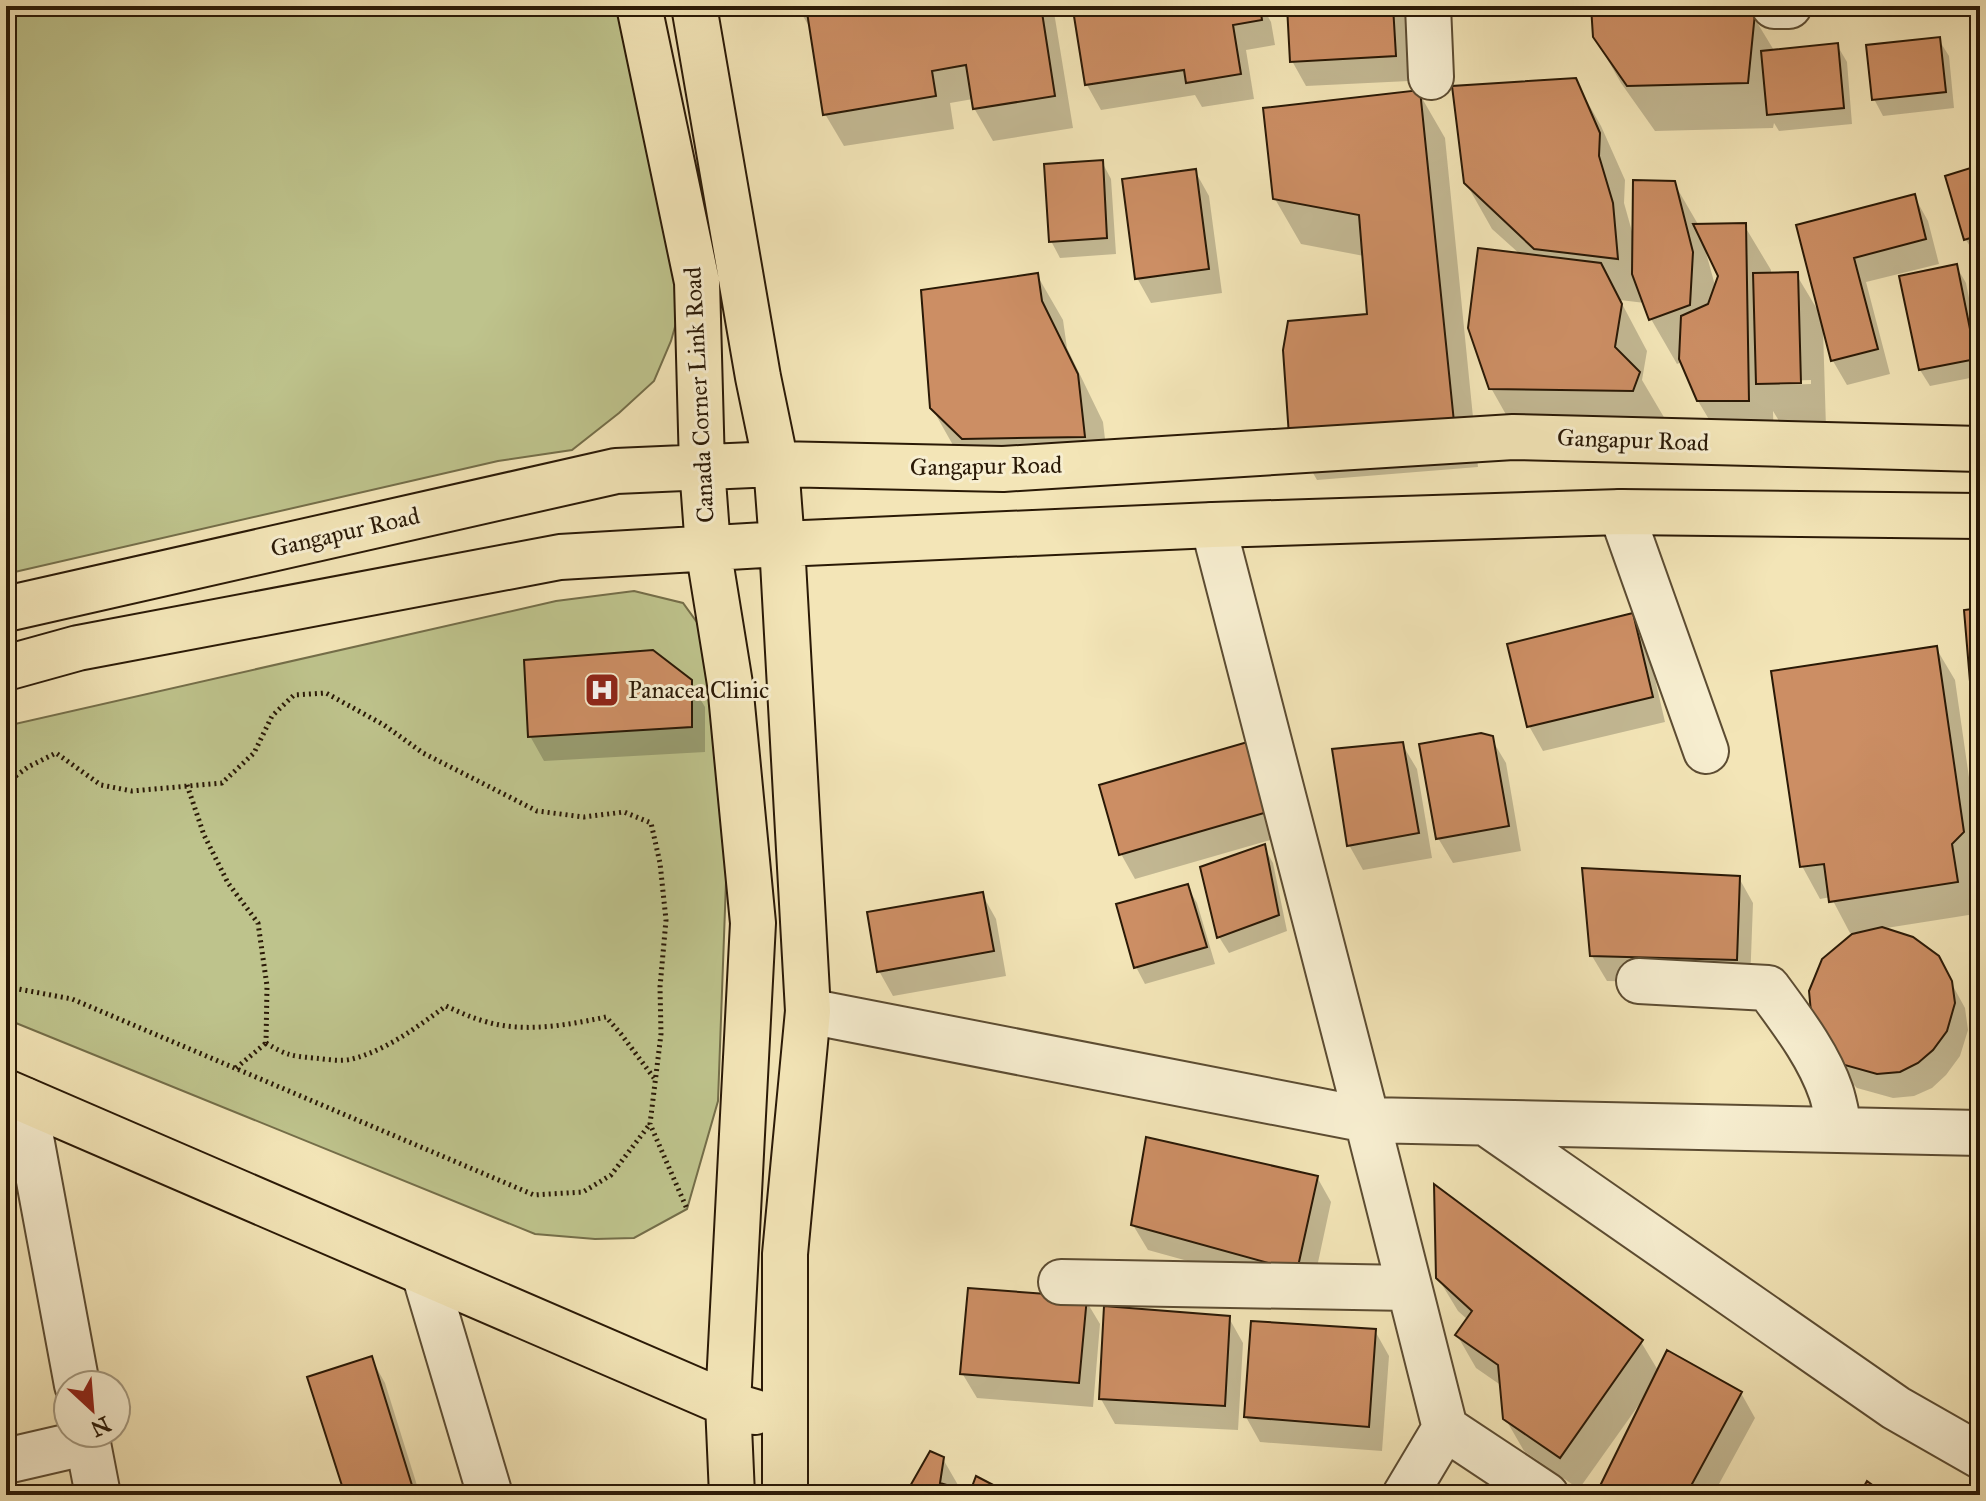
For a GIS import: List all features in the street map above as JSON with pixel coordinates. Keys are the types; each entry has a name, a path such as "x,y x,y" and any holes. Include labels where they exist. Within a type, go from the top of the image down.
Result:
{"main road":[{"name":"Canada Corner Link Road","path":"639,6 697,282 702,467 708,548 730,684 753,923 728,1404 732,1495"},
{"name":"Canada Corner Link Road","path":"694,6 776,464 782,544 808,1011 785,1254 785,1495"},
{"name":"Gangapur Road","path":"6,609 616,471 776,464 1003,469 1513,437 1980,449"},
{"path":"6,668 78,648 560,557 1213,525 1621,512 1980,516"},
{"path":"15,1096 728,1404 784,1421"}],"street":[{"path":"1428,6 1431,77"},
{"path":"1774,6 1789,6"},
{"path":"1621,512 1706,751"},
{"path":"1213,525 1445,1428 1546,1495"},
{"path":"1639,981 1768,988 1818,1062 1832,1093 1840,1130"},
{"path":"808,1011 1367,1120 1980,1133"},
{"path":"15,1096 74,1369"},
{"path":"1486,1123 1896,1408 1980,1456"},
{"path":"424,1273 490,1495"},
{"path":"1061,1282 1409,1288"},
{"path":"1405,1495 1445,1428"},
{"path":"6,1461 52,1447"},
{"path":"89,1449 98,1495"}],"path":[{"path":"6,783 28,767 56,753 101,785 132,791 222,783 254,753 272,716 294,695 326,693 384,725 423,753 537,811 584,817 624,812 651,823 660,863 666,920 660,987 661,1034 650,1124 687,1209"},
{"path":"187,785 204,835 228,883 258,923 267,986 266,1043"},
{"path":"6,979 13,988 72,999 534,1195 583,1192 611,1175 650,1124"},
{"path":"266,1043 287,1055 350,1060 389,1044 446,1006 490,1023 527,1027 570,1024 606,1017 654,1079"},
{"path":"235,1068 266,1043"}],"green space":[{"path":"6,6 636,6 684,295 671,341 654,381 572,450 498,461 6,574"},
{"path":"634,591 683,603 717,650 733,690 718,1101 687,1209 634,1238 595,1239 535,1234 6,1019 6,726 556,601"}],"building":[{"path":"806,6 1041,6 1055,96 973,109 966,65 932,71 936,96 823,115"},
{"path":"1097,6 1260,6 1262,20 1233,25 1241,74 1186,83 1184,70 1085,85 1073,10"},
{"path":"1287,6 1393,6 1396,56 1290,62"},
{"path":"1591,6 1749,6 1755,13 1748,83 1627,86 1593,37"},
{"path":"1940,37 1946,92 1872,100 1866,45"},
{"path":"1838,43 1844,108 1767,115 1761,51"},
{"path":"1576,78 1600,133 1599,156 1613,203 1618,259 1534,249 1464,183 1452,86"},
{"path":"1420,90 1454,422 1289,436 1283,350 1288,321 1367,314 1359,215 1273,199 1263,108"},
{"path":"1103,160 1107,238 1049,242 1044,164"},
{"path":"1980,165 1980,235 1964,240 1945,176"},
{"path":"1196,169 1209,269 1135,279 1122,179"},
{"path":"1633,180 1675,181 1693,252 1690,305 1649,320 1632,274"},
{"path":"1915,194 1926,239 1854,258 1878,349 1831,361 1796,225"},
{"path":"1746,223 1749,401 1697,401 1679,359 1681,316 1708,304 1718,276 1693,224"},
{"path":"1478,248 1601,263 1622,304 1615,347 1640,372 1633,391 1489,389 1468,328"},
{"path":"1957,264 1976,359 1919,370 1899,276"},
{"path":"1798,272 1801,383 1756,384 1753,273"},
{"path":"1038,273 1042,301 1078,374 1085,437 962,439 930,408 921,290"},
{"path":"1980,608 1980,741 1975,741 1964,610"},
{"path":"1633,613 1653,697 1527,727 1507,644"},
{"path":"1937,646 1964,832 1952,844 1958,882 1829,902 1824,864 1800,867 1771,671"},
{"path":"653,650 692,680 692,727 528,737 524,660"},
{"path":"1481,733 1493,736 1509,826 1436,839 1419,744"},
{"path":"1251,741 1271,811 1119,855 1099,785"},
{"path":"1403,742 1419,833 1347,846 1332,749"},
{"path":"1265,844 1279,915 1217,938 1200,867"},
{"path":"1582,868 1740,876 1737,960 1590,956"},
{"path":"1188,884 1207,947 1134,968 1116,904"},
{"path":"983,892 994,951 877,972 867,912"},
{"path":"1882,927 1913,937 1939,956 1952,981 1955,1003 1947,1031 1933,1050 1918,1063 1900,1072 1877,1074 1841,1064 1812,1023 1809,991 1822,959 1852,934"},
{"path":"1146,1137 1318,1176 1297,1271 1131,1225"},
{"path":"1434,1184 1643,1340 1560,1458 1503,1419 1498,1365 1455,1335 1472,1311 1436,1278"},
{"path":"968,1288 1087,1297 1079,1383 960,1374"},
{"path":"1104,1306 1230,1316 1225,1406 1099,1399"},
{"path":"1251,1321 1376,1329 1369,1427 1244,1417"},
{"path":"1667,1350 1742,1392 1686,1495 1606,1495 1598,1490"},
{"path":"372,1356 415,1495 345,1495 307,1377"},
{"path":"930,1451 944,1457 940,1483 970,1492 976,1476 999,1488 995,1495 905,1495"},
{"path":"1867,1481 1886,1495 1859,1495"}],"place":[{"name":"Panacea Clinic","path":"602,690"}]}
